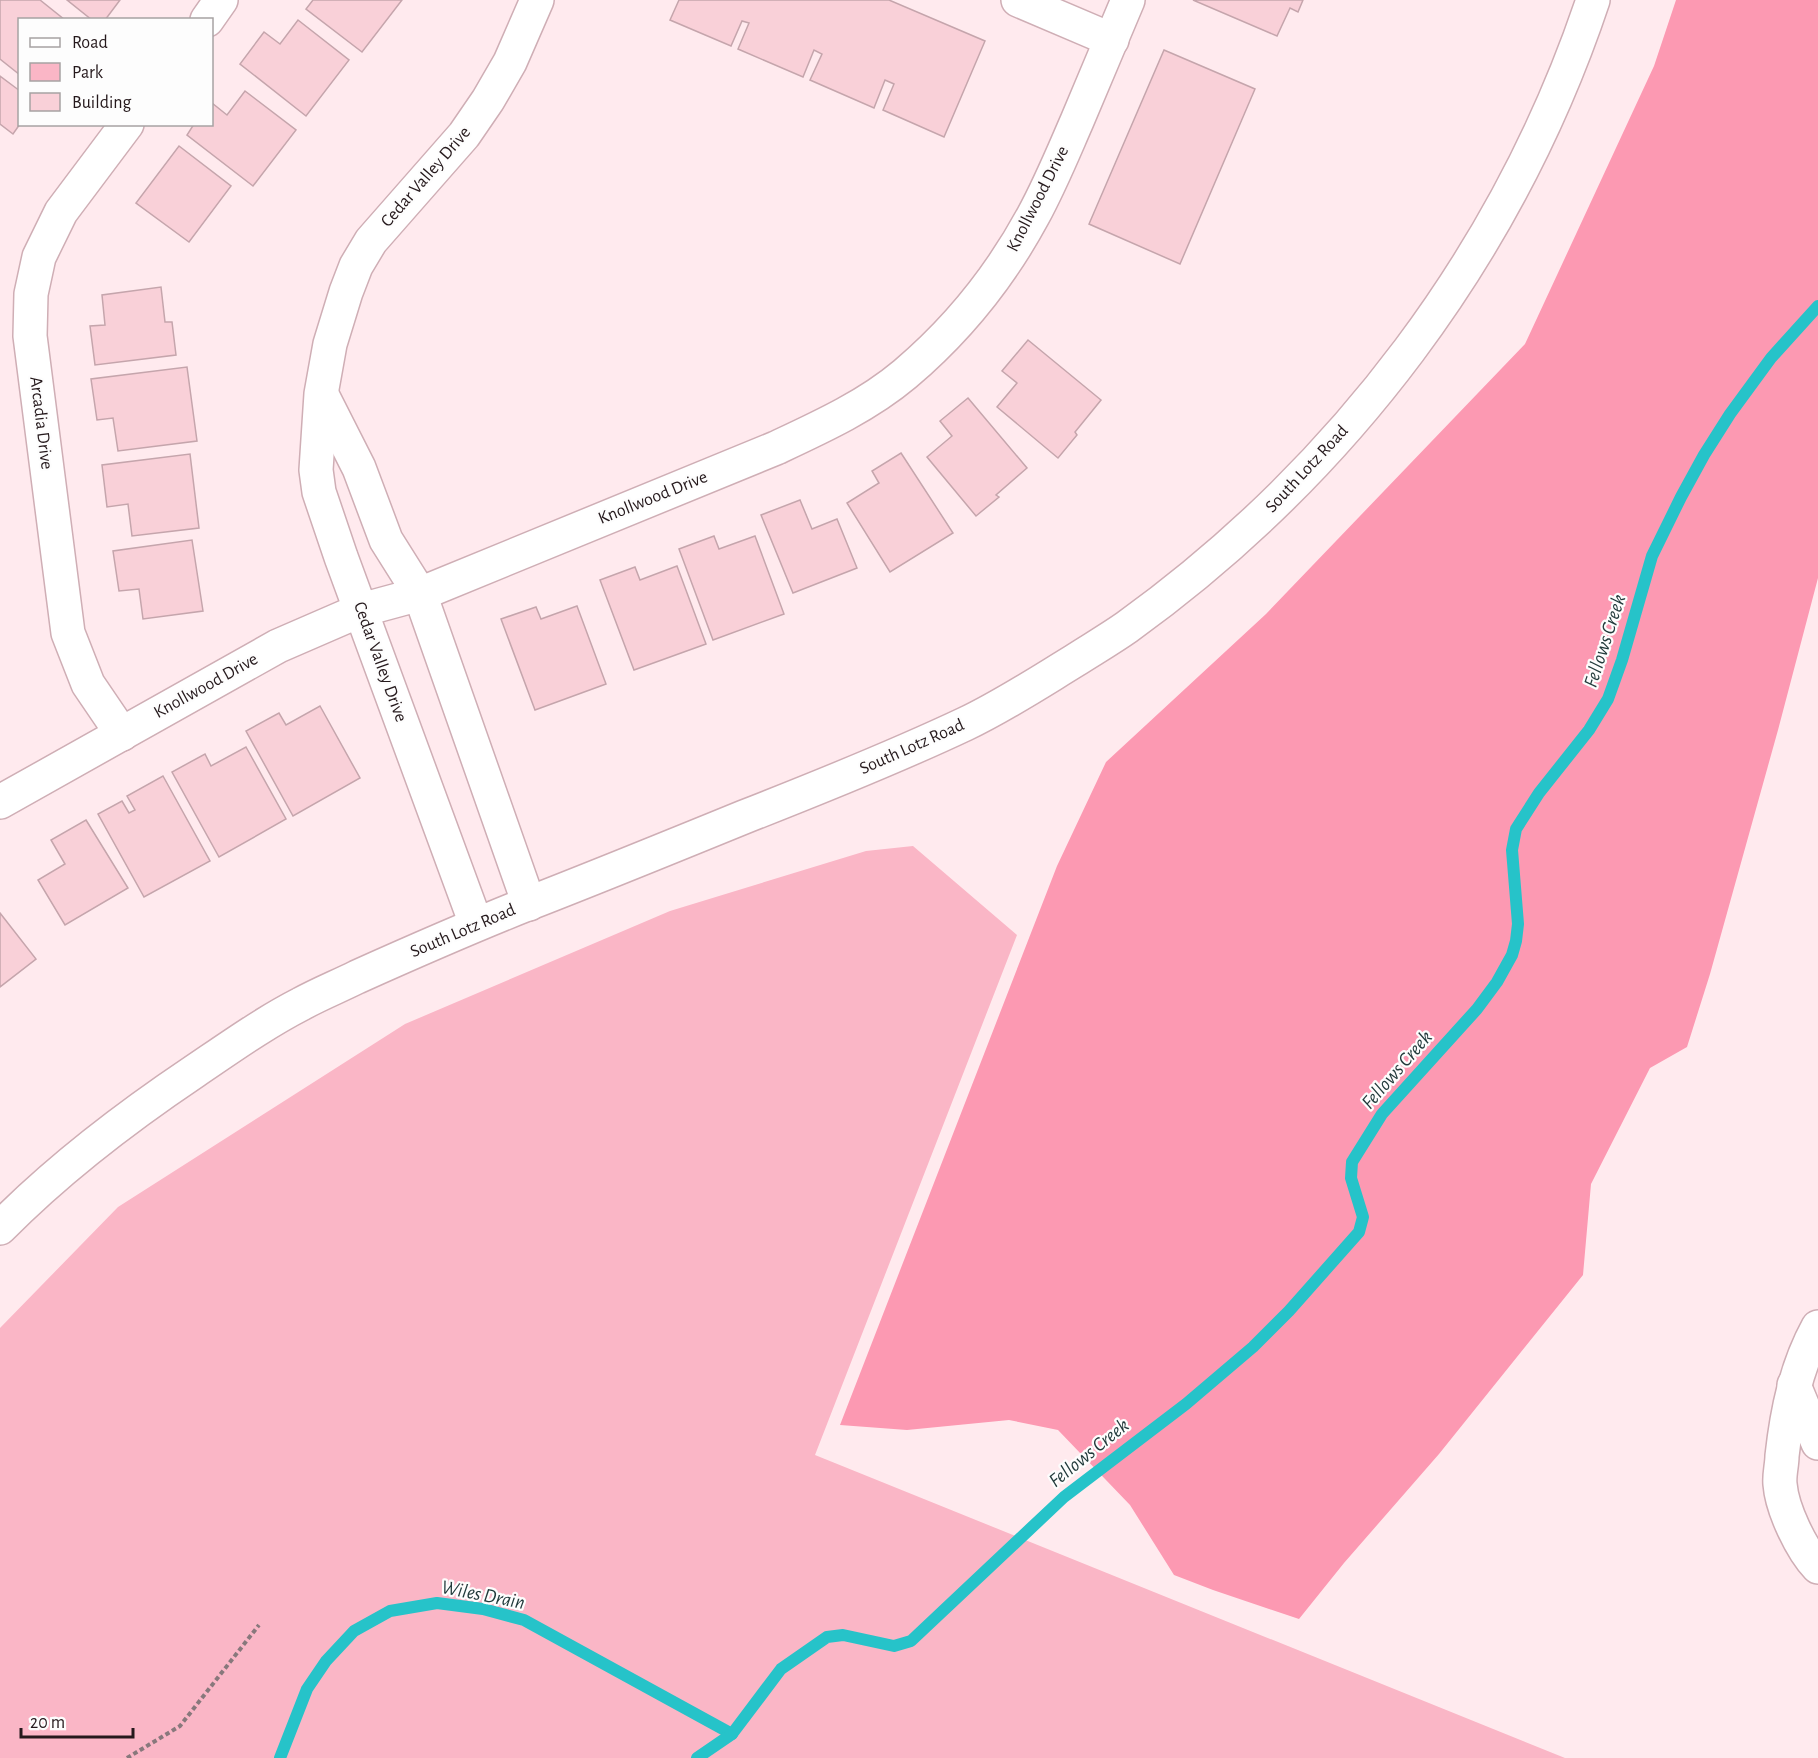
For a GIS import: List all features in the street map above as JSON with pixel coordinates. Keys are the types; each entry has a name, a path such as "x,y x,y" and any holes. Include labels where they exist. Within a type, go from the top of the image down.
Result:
{"street":[{"path":"208,18 222,0"},
{"name":"Cedar Valley Drive","path":"476,924 319,492 316,470 321,394 330,344 356,266 371,241 464,135 510,62 537,0"},
{"path":"1018,0 1112,40"},
{"name":"Knollwood Drive","path":"0,802 278,646 361,610 420,594 776,448 827,424 870,400 935,346 981,296 1020,238 1051,180 1128,0"},
{"name":"South Lotz Road","path":"0,1228 77,1156 149,1102 232,1045 299,1005 476,924 835,781 968,723 1024,693 1125,629 1219,555 1273,507 1323,456 1400,364 1454,288 1503,205 1546,118 1593,0"},
{"name":"Arcadia Drive","path":"122,734 88,684 69,633 30,336 32,294 39,256 60,212 125,126"},
{"path":"321,394 359,468 386,540 420,594 529,904"},
{"path":"1818,1327 1808,1346 1794,1385 1784,1441 1780,1484 1790,1521 1809,1557 1818,1567"},
{"path":"1794,1385 1818,1443"}],"path":[{"path":"127,1758 180,1726 259,1625"}],"green space":[{"path":"913,846 1017,935 815,1455 1565,1758 0,1758 0,1328 118,1207 405,1024 670,911 866,851"}],"shaded area":[{"path":"1676,0 1818,0 1818,578 1710,974 1687,1047 1650,1068 1591,1184 1583,1275 1439,1454 1344,1563 1299,1619 1174,1575 1130,1505 1058,1430 1009,1420 907,1430 840,1425 1057,866 1106,762 1266,614 1525,344 1654,66"}],"building":[{"path":"0,0 40,0 62,18 18,18 18,73 0,59"},
{"path":"67,0 120,0 106,18 90,18"},
{"path":"313,0 402,0 362,52 306,9"},
{"path":"679,0 889,0 985,41 944,137 883,110 894,84 885,80 874,108 810,80 822,54 814,50 803,77 738,49 749,23 742,21 731,46 670,20"},
{"path":"1193,0 1303,0 1298,12 1290,8 1277,36"},
{"path":"298,20 349,60 306,116 240,64 264,32 280,44"},
{"path":"1164,50 1255,89 1180,264 1089,224"},
{"path":"0,76 18,90 19,126 13,134 0,124"},
{"path":"245,91 296,130 253,186 187,135 193,126 213,126 213,104 227,115"},
{"path":"179,146 231,186 189,242 136,203"},
{"path":"161,287 165,322 172,322 176,355 95,365 90,326 105,325 102,295"},
{"path":"1028,340 1101,400 1075,432 1077,435 1058,458 997,407 1017,383 1002,371"},
{"path":"187,367 197,441 118,451 113,418 97,420 91,379"},
{"path":"968,398 1027,468 996,495 999,497 976,516 927,457 952,436 940,421"},
{"path":"901,453 953,533 890,572 847,503 879,483 872,471"},
{"path":"190,454 199,528 132,536 128,504 107,507 102,465"},
{"path":"800,500 812,529 837,519 857,568 793,593 761,515"},
{"path":"714,536 719,549 755,536 784,614 713,640 679,549"},
{"path":"192,540 203,611 143,619 139,589 119,591 113,551"},
{"path":"677,566 706,644 634,670 600,580 635,567 640,580"},
{"path":"577,606 606,684 535,710 501,619 536,607 541,619"},
{"path":"320,706 360,778 293,816 246,731 279,713 286,725"},
{"path":"246,747 286,819 219,857 172,772 205,754 211,766"},
{"path":"163,776 210,861 144,897 98,814 122,801 129,813 135,810 127,796"},
{"path":"86,820 128,888 65,925 38,880 65,864 51,840"},
{"path":"0,913 36,959 0,987"}],"waterway":[{"name":"Fellows Creek","path":"697,1758 732,1734 781,1669 827,1637 843,1635 894,1646 911,1641 1064,1497 1186,1404 1253,1347 1289,1311 1359,1232 1363,1217 1351,1178 1352,1162 1382,1114 1477,1009 1497,982 1512,955 1518,924 1512,850 1516,829 1539,793 1589,730 1608,699 1622,660 1652,556 1704,455 1730,414 1771,358 1818,306"},
{"name":"Wiles Drain","path":"280,1758 307,1689 326,1661 354,1631 390,1611 437,1603 483,1609 524,1620 732,1734"}]}
